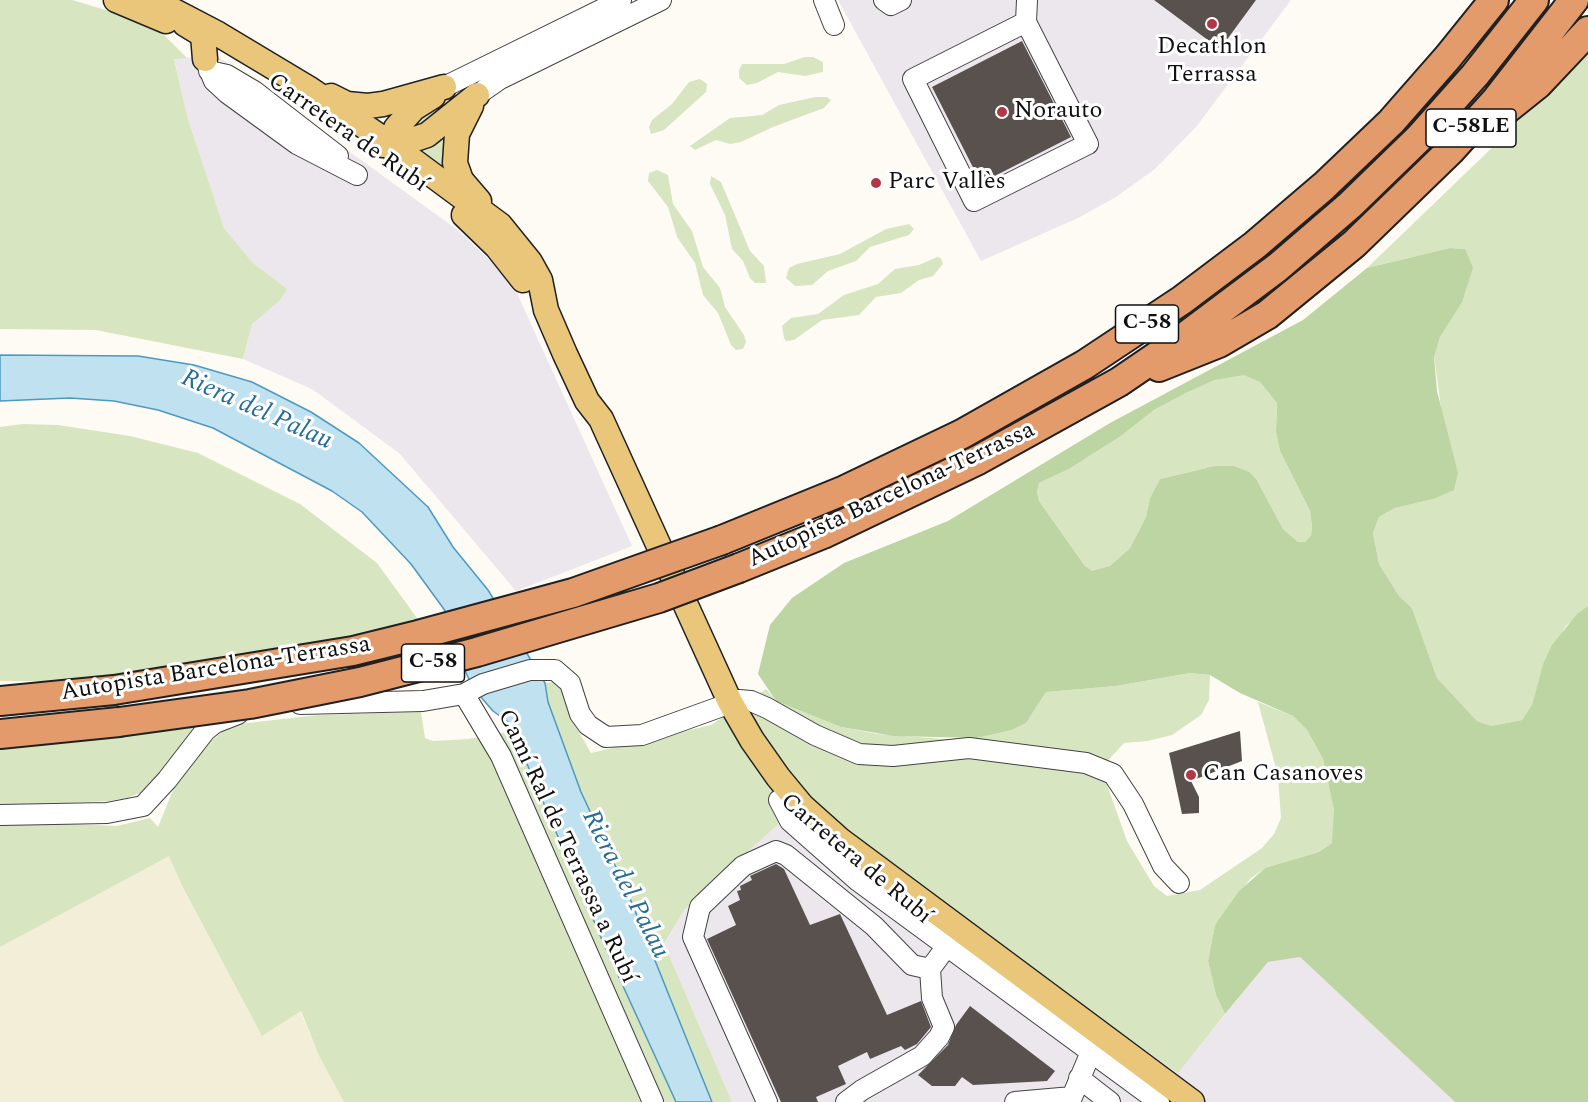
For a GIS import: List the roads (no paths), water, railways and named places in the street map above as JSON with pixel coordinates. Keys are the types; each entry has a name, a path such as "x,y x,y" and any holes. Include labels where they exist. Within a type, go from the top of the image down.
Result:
{"highway":[{"name":"Autopista Barcelona-Terrassa","path":"0,701 114,690 341,653 418,635 573,593 722,540 846,490 962,434 1084,365 1182,300 1255,245 1324,186 1382,130 1448,57 1494,0"},
{"name":"Autopista Barcelona-Terrassa","path":"0,734 119,722 250,704 360,682 477,652 648,601 739,568 823,534 978,460 1119,382 1278,267 1350,205 1419,138 1475,75 1534,0"},
{"name":"C-58LE","path":"1119,382 1191,356 1267,315 1354,244 1451,150 1496,100 1574,0"},
{"path":"1354,244 1390,224 1472,140 1552,71 1588,31"},
{"path":"0,696 49,697"}],"main road":[{"name":"Carretera de Rubí","path":"116,0 211,50 326,117 422,184 479,228 514,267 546,310 588,401 601,419 692,618 698,641 721,696 750,746 762,756 796,800 827,830 1192,1102"},
{"path":"137,0 203,34 211,50 255,46 347,104 383,104 444,87"},
{"name":"Carretera de Rubí","path":"153,0 211,50 255,55 392,145 500,225 520,249 540,280 546,310"},
{"path":"422,184 400,161 392,145 396,129 404,118 444,87"},
{"path":"326,117 375,143 392,145 427,135 477,95"},
{"path":"477,95 457,134 455,163 461,180 471,194 489,209 500,225"},
{"name":"Carretera de Rubí","path":"588,401 591,423 725,704 737,741 779,800 847,860 1169,1102"}],"street":[{"path":"444,87 621,0"},
{"path":"477,95 500,79 661,0"},
{"path":"824,0 834,25"},
{"path":"884,0 891,5 902,0"},
{"path":"1026,22 913,79 974,201 1088,144 1026,22 1027,0"},
{"path":"211,50 227,75 254,91 332,150 357,175 297,144 227,93 214,81 211,50"},
{"name":"Camí Ral de Terrassa a Rubí","path":"653,1102 501,756 464,694 483,684 530,670 555,670 570,682 580,714 588,726 595,733 616,738 656,731 725,704"},
{"path":"0,815 108,813 143,806 167,780 205,731 215,723 251,710 320,703 423,701 464,694"},
{"path":"725,704 751,701 859,754 876,757 969,748 1055,758 1105,769 1113,774 1128,796 1163,866 1179,883"},
{"path":"779,800 790,821 858,881 938,957 1090,1052 1159,1102"},
{"path":"767,1102 693,937 700,907 743,866 776,850 786,855 874,926 912,965 938,957"},
{"path":"846,1102 862,1090 922,1056 939,1037 944,1027 933,998 938,957"},
{"path":"1015,1102 1072,1097 1090,1052"},
{"path":"1079,1078 1110,1102"}],"water":[{"name":"Riera del Palau","path":"0,355 138,356 194,365 252,382 311,412 359,443 428,507 453,547 488,590 545,683 548,702 581,792 627,891 712,1102 676,1102 602,940 513,731 508,722 493,711 473,688 462,664 454,623 411,564 362,512 332,491 213,428 158,410 114,401 70,398 0,401"}],"place":[{"name":"Decathlon Terrassa","path":"1212,24"},
{"name":"Norauto","path":"1002,112"},
{"name":"Parc Vallès","path":"876,183"},
{"name":"Can Casanoves","path":"1191,775"}]}
